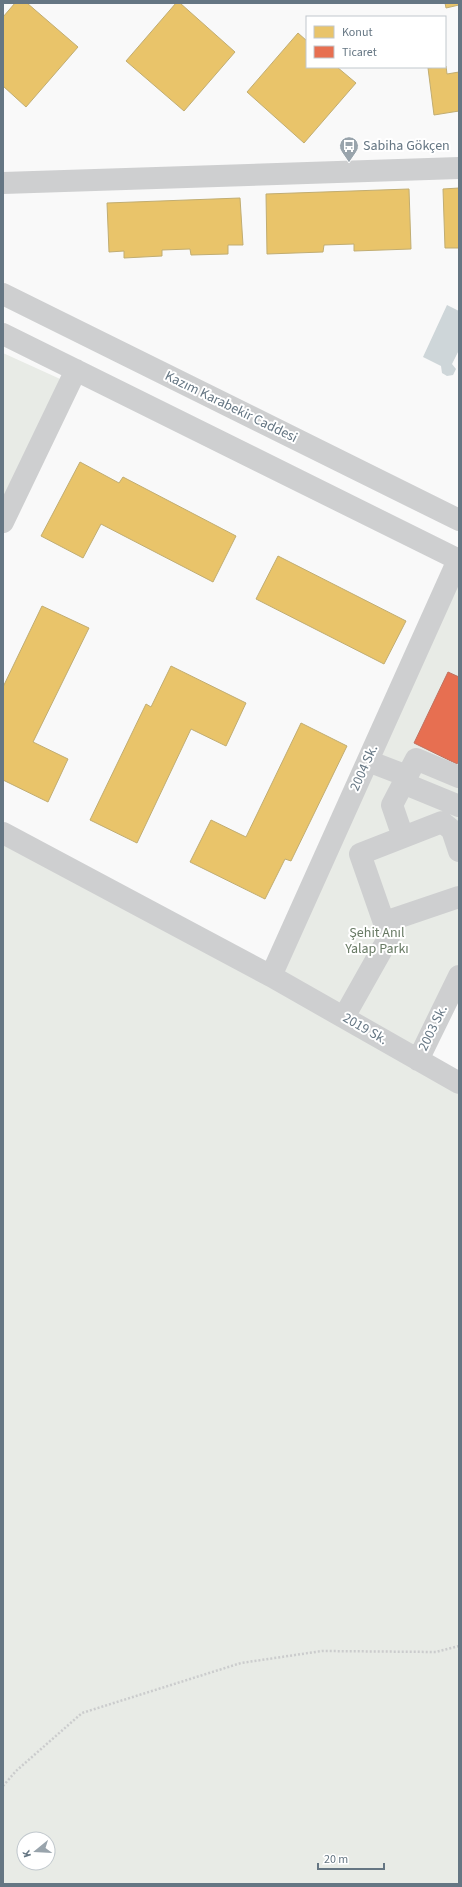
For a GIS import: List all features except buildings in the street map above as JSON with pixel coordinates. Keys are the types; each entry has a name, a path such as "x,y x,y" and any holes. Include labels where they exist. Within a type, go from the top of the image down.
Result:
{"street":[{"path":"3,183 459,168"},
{"name":"Kazım Karabekir Caddesi","path":"3,294 459,520"},
{"path":"3,334 459,560"},
{"path":"3,522 76,370"},
{"name":"2004 Sk.","path":"271,976 459,560"},
{"path":"403,837 392,805 416,759 459,777"},
{"path":"368,761 459,806"},
{"path":"344,1018 389,937 360,854 442,822 452,830 459,851"},
{"name":"2019 Sk.","path":"3,833 271,976 459,1083"},
{"path":"385,922 459,897"},
{"name":"2003 Sk.","path":"418,1060 459,976"}],"path":[{"path":"3,1786 16,1771 82,1713 242,1663 322,1651 436,1652 459,1646"}],"green space":[{"path":"3,353 69,383 3,522"},
{"name":"Şehit Anıl Yalap Parkı","path":"459,575 459,982 418,1059 459,1084 459,1884 3,1884 3,834 271,976"}],"shaded area":[{"path":"447,305 459,311 459,350 452,364 456,369 453,375 447,376 442,373 441,366 423,357"}],"place":[{"name":"Sabiha Gökçen","path":"349,163"}]}
